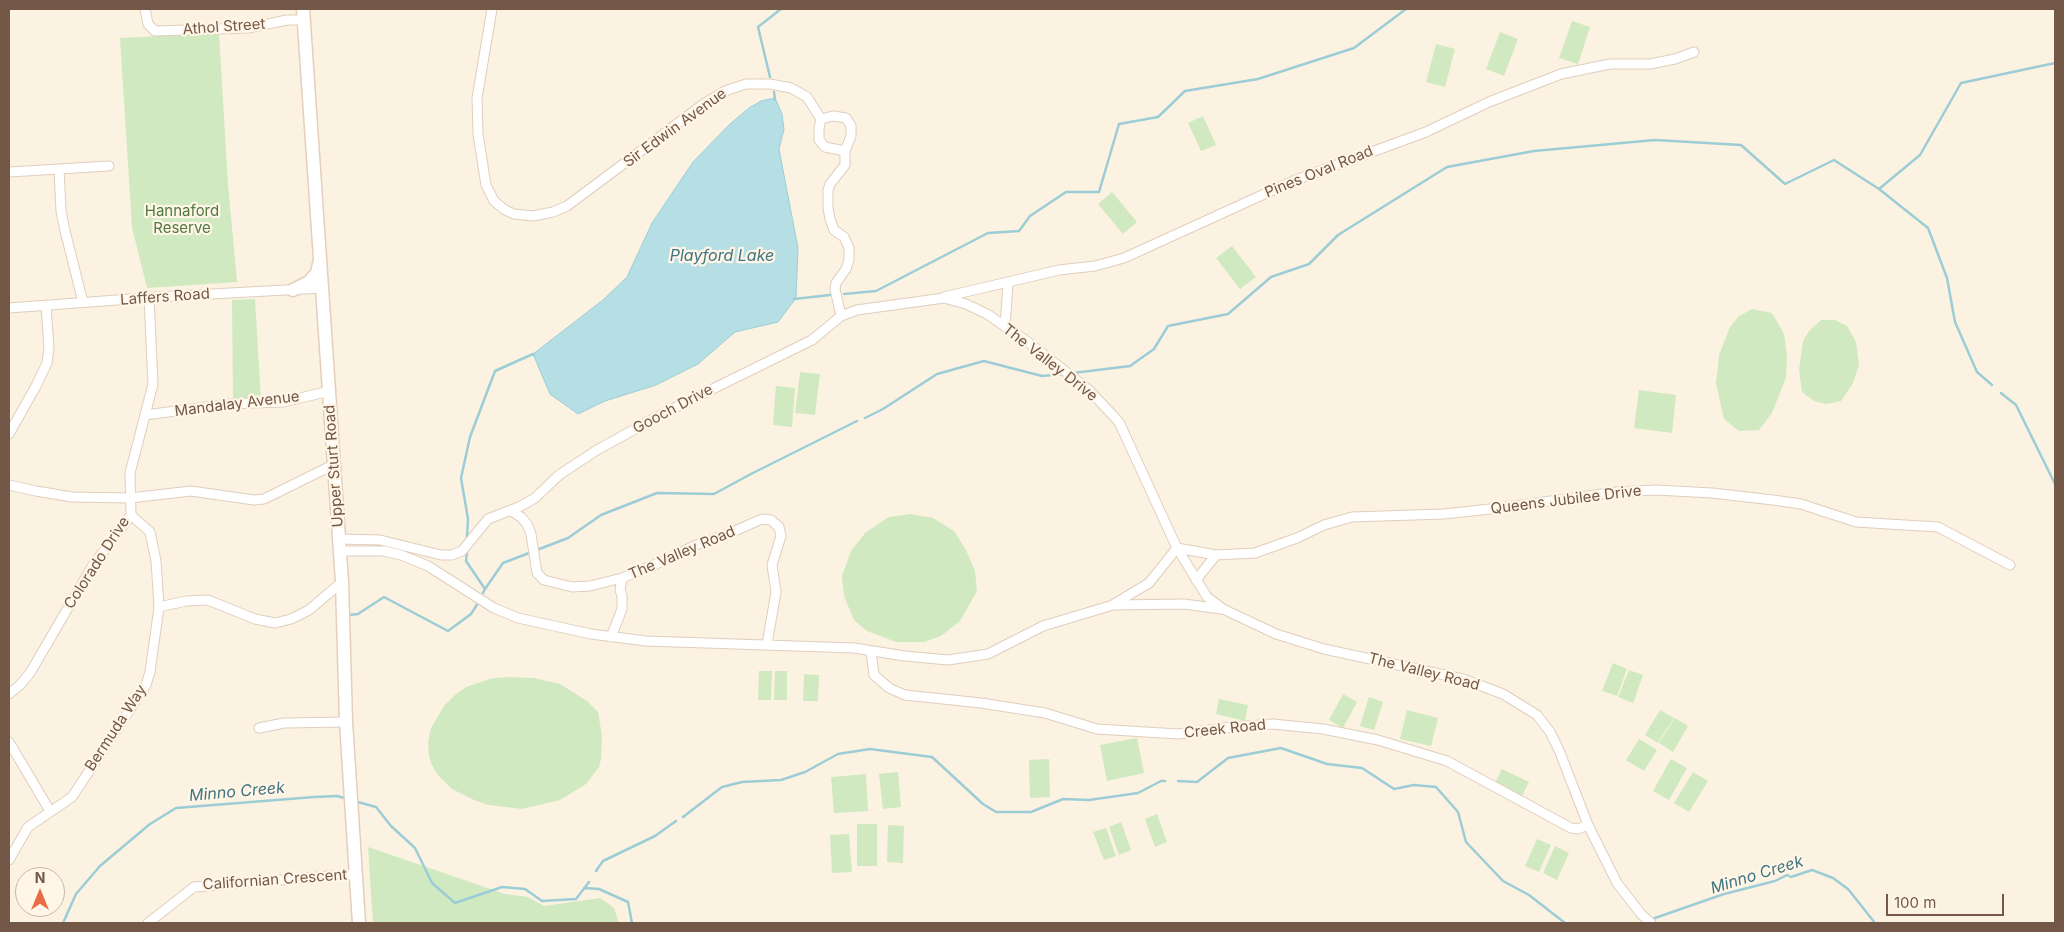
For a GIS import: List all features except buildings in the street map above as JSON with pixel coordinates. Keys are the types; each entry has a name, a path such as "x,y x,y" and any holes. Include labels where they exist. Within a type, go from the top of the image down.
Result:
{"main road":[{"name":"Upper Sturt Road","path":"303,14 342,582 346,722 359,923"},
{"path":"293,290 309,282 317,273 320,262"}],"street":[{"name":"Athol Street","path":"145,9 148,24 155,31 248,28 287,20 303,14"},
{"name":"Sir Edwin Avenue","path":"492,9 478,98 478,134 486,185 494,201 505,210 514,214 532,216 553,212 567,206 705,103 733,87 746,84 770,84 791,88 807,97 821,119"},
{"name":"Pines Oval Road","path":"944,298 1060,270 1095,266 1124,258 1293,181 1426,132 1534,83 1561,74 1610,64 1650,64 1675,59 1694,52"},
{"path":"842,316 835,289 836,283 846,269 849,260 849,248 844,237 834,230 828,208 828,190 830,184 845,165 845,151 851,136 851,126 846,118 833,116 821,119 819,140 825,147 845,151"},
{"path":"9,172 109,166"},
{"path":"58,169 64,231 83,302"},
{"path":"1005,326 1008,283"},
{"name":"Laffers Road","path":"9,308 322,288"},
{"name":"Colorado Drive","path":"9,694 30,673 93,564 130,515 130,473 153,384 149,298"},
{"name":"The Valley Drive","path":"842,316 857,310 944,298 966,304 1005,326 1089,390 1119,422 1177,548"},
{"path":"9,434 47,363 49,348 46,305"},
{"name":"Gooch Drive","path":"339,545 380,540 430,554 452,555 462,551 488,519 511,511 535,498 559,475 597,450 664,413 812,340 842,316"},
{"name":"Mandalay Avenue","path":"145,415 229,404 283,402 330,391"},
{"path":"9,484 72,497 130,498 190,491 254,500 264,499 333,465"},
{"name":"Queens Jubilee Drive","path":"1177,548 1216,555 1255,554 1297,538 1324,525 1352,517 1444,514 1617,492 1656,490 1760,498 1801,504 1856,522 1938,527 2010,565"},
{"name":"The Valley Road","path":"511,511 521,517 532,534 532,548 538,573 544,580 572,587 590,586 622,578 696,545 762,519 771,520 779,527 781,536 772,565 776,592 766,644"},
{"name":"Bermuda Way","path":"9,860 28,827 72,796 146,685 150,672 159,607 156,561 150,532 130,515"},
{"name":"The Valley Road","path":"339,545 401,555 428,566 494,608 536,623 611,637 664,642 854,648 948,660 988,654 1043,626 1113,605 1149,583 1177,548 1207,597 1223,609 1276,634 1324,648 1463,679 1503,694 1537,716 1550,732 1559,750 1588,824 1617,883 1641,914 1651,923"},
{"path":"1196,580 1216,555"},
{"path":"611,637 622,609 620,590 622,578"},
{"path":"159,607 186,601 208,600 255,619 275,623 291,619 309,610 342,582"},
{"name":"The Valley Road","path":"1113,605 1184,604 1223,609"},
{"name":"Creek Road","path":"871,651 874,675 888,688 905,695 981,703 1045,713 1097,729 1178,734 1232,726 1273,724 1323,729 1378,740 1446,761 1571,828 1578,829 1588,824"},
{"path":"259,728 284,723 346,722"},
{"path":"9,742 50,811"},
{"name":"Californian Crescent","path":"148,923 194,887 356,874"}],"green space":[{"path":"1572,21 1590,27 1578,64 1559,58"},
{"path":"1500,32 1518,39 1504,76 1486,69"},
{"name":"Hannaford Reserve","path":"219,33 228,184 237,282 147,288 132,227 120,38"},
{"path":"1436,44 1455,49 1445,87 1426,82"},
{"path":"1203,116 1216,145 1201,151 1188,123"},
{"path":"1112,192 1137,222 1123,234 1098,204"},
{"path":"1232,246 1256,277 1240,289 1216,258"},
{"path":"255,299 261,400 233,401 232,300"},
{"path":"1752,309 1772,313 1784,334 1787,356 1786,377 1772,413 1759,430 1739,431 1724,419 1716,383 1719,355 1730,327 1739,316"},
{"path":"1821,320 1835,320 1847,326 1856,342 1859,365 1853,383 1841,401 1826,404 1814,401 1802,392 1799,370 1803,341 1809,331"},
{"path":"800,372 820,374 815,415 795,413"},
{"path":"776,386 795,388 792,427 773,425"},
{"path":"1639,390 1676,395 1672,433 1634,428"},
{"path":"910,514 933,518 954,531 966,550 975,571 977,591 960,621 941,636 924,642 896,642 867,631 854,620 844,596 842,576 851,551 866,532 889,517"},
{"path":"1613,663 1627,669 1617,696 1602,691"},
{"path":"1629,670 1643,675 1633,703 1618,697"},
{"path":"759,671 772,671 771,700 758,700"},
{"path":"775,671 787,671 787,700 774,700"},
{"path":"804,674 819,675 818,701 803,701"},
{"path":"493,678 534,678 560,684 587,701 598,712 602,736 599,767 586,784 560,800 522,809 488,805 452,789 437,774 432,765 428,742 431,728 444,706 466,687"},
{"path":"1343,694 1357,702 1343,728 1329,720"},
{"path":"1369,697 1383,702 1374,730 1360,726"},
{"path":"1219,699 1248,705 1245,721 1216,714"},
{"path":"1407,710 1438,718 1431,746 1400,739"},
{"path":"1660,710 1674,718 1658,743 1645,735"},
{"path":"1675,718 1688,726 1673,752 1659,743"},
{"path":"1137,738 1144,773 1107,781 1100,745"},
{"path":"1639,739 1657,750 1644,771 1626,760"},
{"path":"1049,759 1050,797 1030,798 1029,760"},
{"path":"1671,759 1687,768 1669,800 1653,791"},
{"path":"1502,769 1529,782 1522,796 1495,783"},
{"path":"898,772 901,807 883,809 879,774"},
{"path":"1693,772 1708,781 1689,812 1674,803"},
{"path":"866,774 868,811 834,813 831,777"},
{"path":"1157,814 1167,842 1155,847 1145,819"},
{"path":"1121,822 1131,850 1119,855 1109,827"},
{"path":"857,824 877,824 877,866 857,866"},
{"path":"888,825 904,826 903,863 887,862"},
{"path":"1106,828 1116,856 1104,860 1093,832"},
{"path":"849,834 852,872 832,873 830,835"},
{"path":"1537,839 1551,845 1539,872 1525,866"},
{"path":"1555,846 1569,853 1557,880 1543,873"},
{"path":"368,847 505,894 528,897 544,906 600,898 614,908 619,923 373,923"}],"water":[{"name":"Playford Lake","path":"775,98 782,114 784,129 779,149 798,248 796,298 778,322 735,332 698,364 656,385 605,401 578,414 550,394 533,354 603,300 627,277 652,223 693,162 730,124 749,108 761,101"}],"waterway":[{"path":"770,77 758,27 781,9"},
{"path":"844,294 876,291 988,233 1019,231 1030,216 1066,192 1099,192 1119,124 1158,117 1185,91 1258,79 1354,48 1406,9"},
{"path":"1073,373 1130,366 1154,349 1168,326 1228,314 1271,277 1309,264 1338,235 1447,167 1534,151 1655,140 1741,145 1785,184 1834,160 1879,189 1920,155 1961,83 2055,63"},
{"path":"774,92 775,100"},
{"path":"1879,189 1928,228 1947,278 1955,322 1977,372 1992,385"},
{"path":"794,299 830,295"},
{"path":"467,538 468,519 461,478 470,437 495,371 534,355"},
{"path":"865,418 883,409 937,374 984,361 1042,376 1065,374"},
{"path":"2001,393 2016,405 2055,484"},
{"path":"485,589 503,563 568,538 601,515 657,493 714,494 857,421"},
{"path":"467,551 466,561 485,589 483,593"},
{"path":"349,615 358,614 384,597 448,631 471,614 478,603"},
{"name":"Minno Creek","path":"1178,781 1197,782 1228,758 1281,748 1327,764 1362,768 1394,789 1414,785 1436,787 1458,812 1466,842 1503,881 1529,895 1565,923"},
{"name":"Minno Creek","path":"683,817 722,787 742,782 781,780 805,772 838,754 870,749 932,757 983,804 996,812 1031,812 1063,799 1089,800 1138,793 1161,781 1165,781"},
{"name":"Minno Creek","path":"63,923 76,894 100,866 150,824 176,808 314,797 337,796 344,798"},
{"name":"Minno Creek","path":"358,802 376,807 391,826 415,848 432,883 455,903 502,887 525,889 542,901 576,899 589,882"},
{"name":"Minno Creek","path":"596,871 603,861 655,836 676,821"},
{"name":"Minno Creek","path":"1655,918 1724,894 1775,881 1787,875 1791,877 1812,870 1833,878 1848,889 1875,923"},
{"path":"584,888 599,889 628,902 632,923"}]}
